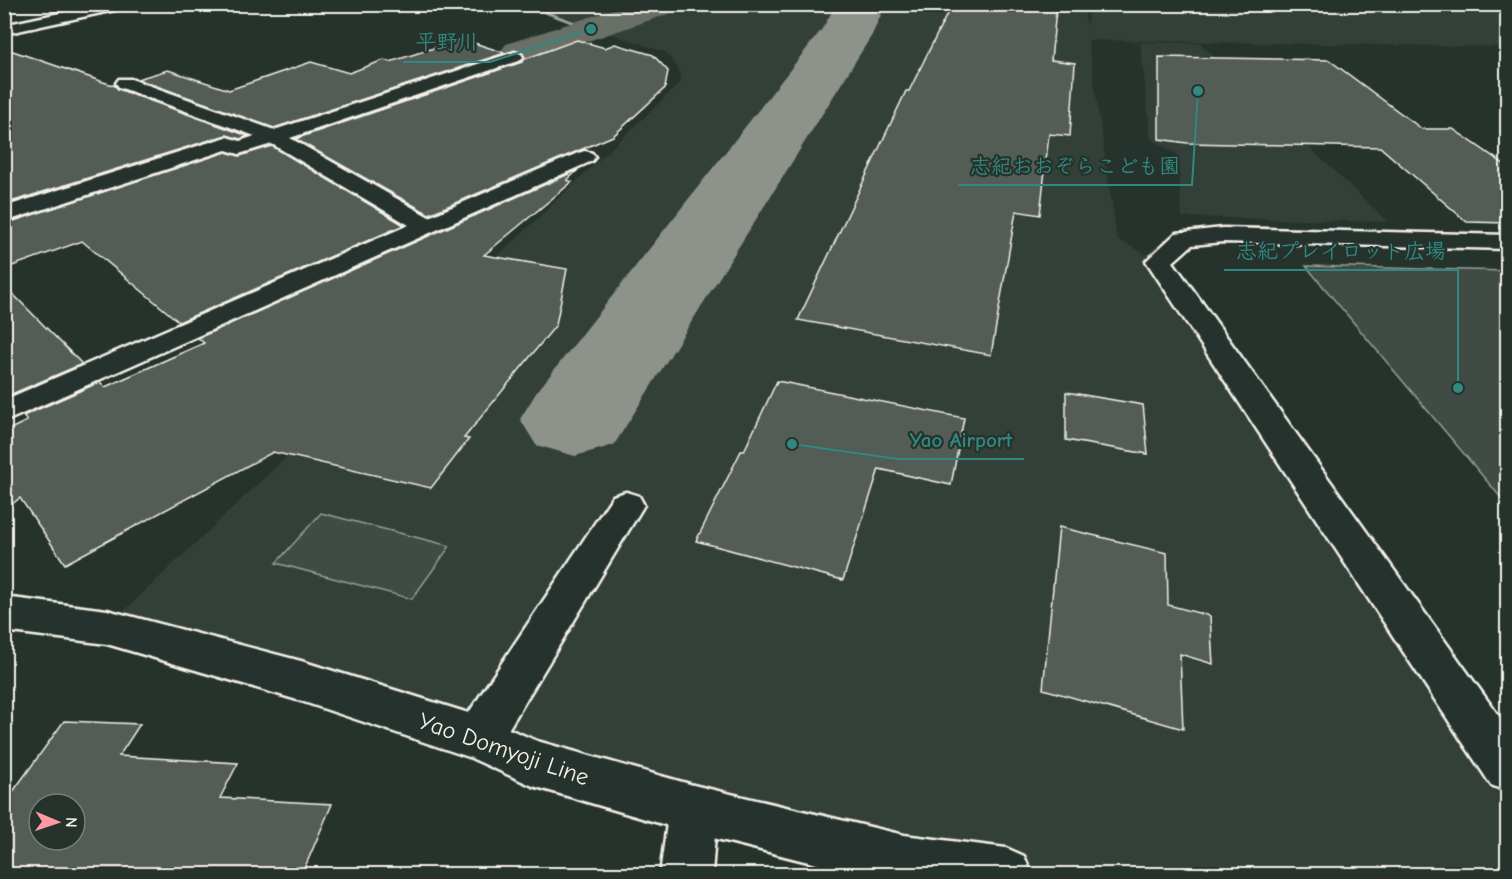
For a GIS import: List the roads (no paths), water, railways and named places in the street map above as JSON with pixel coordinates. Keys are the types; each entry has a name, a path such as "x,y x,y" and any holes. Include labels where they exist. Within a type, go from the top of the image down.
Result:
{"street":[{"path":"4,30 124,4"},
{"path":"4,215 227,142 239,148 516,57"},
{"path":"125,83 273,136 428,226"},
{"path":"4,412 585,156"},
{"path":"1508,242 1223,235 1185,238 1160,261 1508,769"},
{"path":"478,738 626,505"},
{"name":"Yao Domyoji Line","path":"4,614 107,627 302,681 478,738 533,763 693,809 904,861 1006,874"},
{"path":"686,874 693,809"}],"waterway":[{"path":"521,4 591,29"},
{"path":"519,52 665,4"}],"place":[{"name":"平野川","path":"591,29"},
{"name":"志紀おおぞらこども園","path":"1198,91"},
{"name":"志紀プレイロット広場","path":"1458,388"},
{"name":"Yao Airport","path":"792,444"}]}
